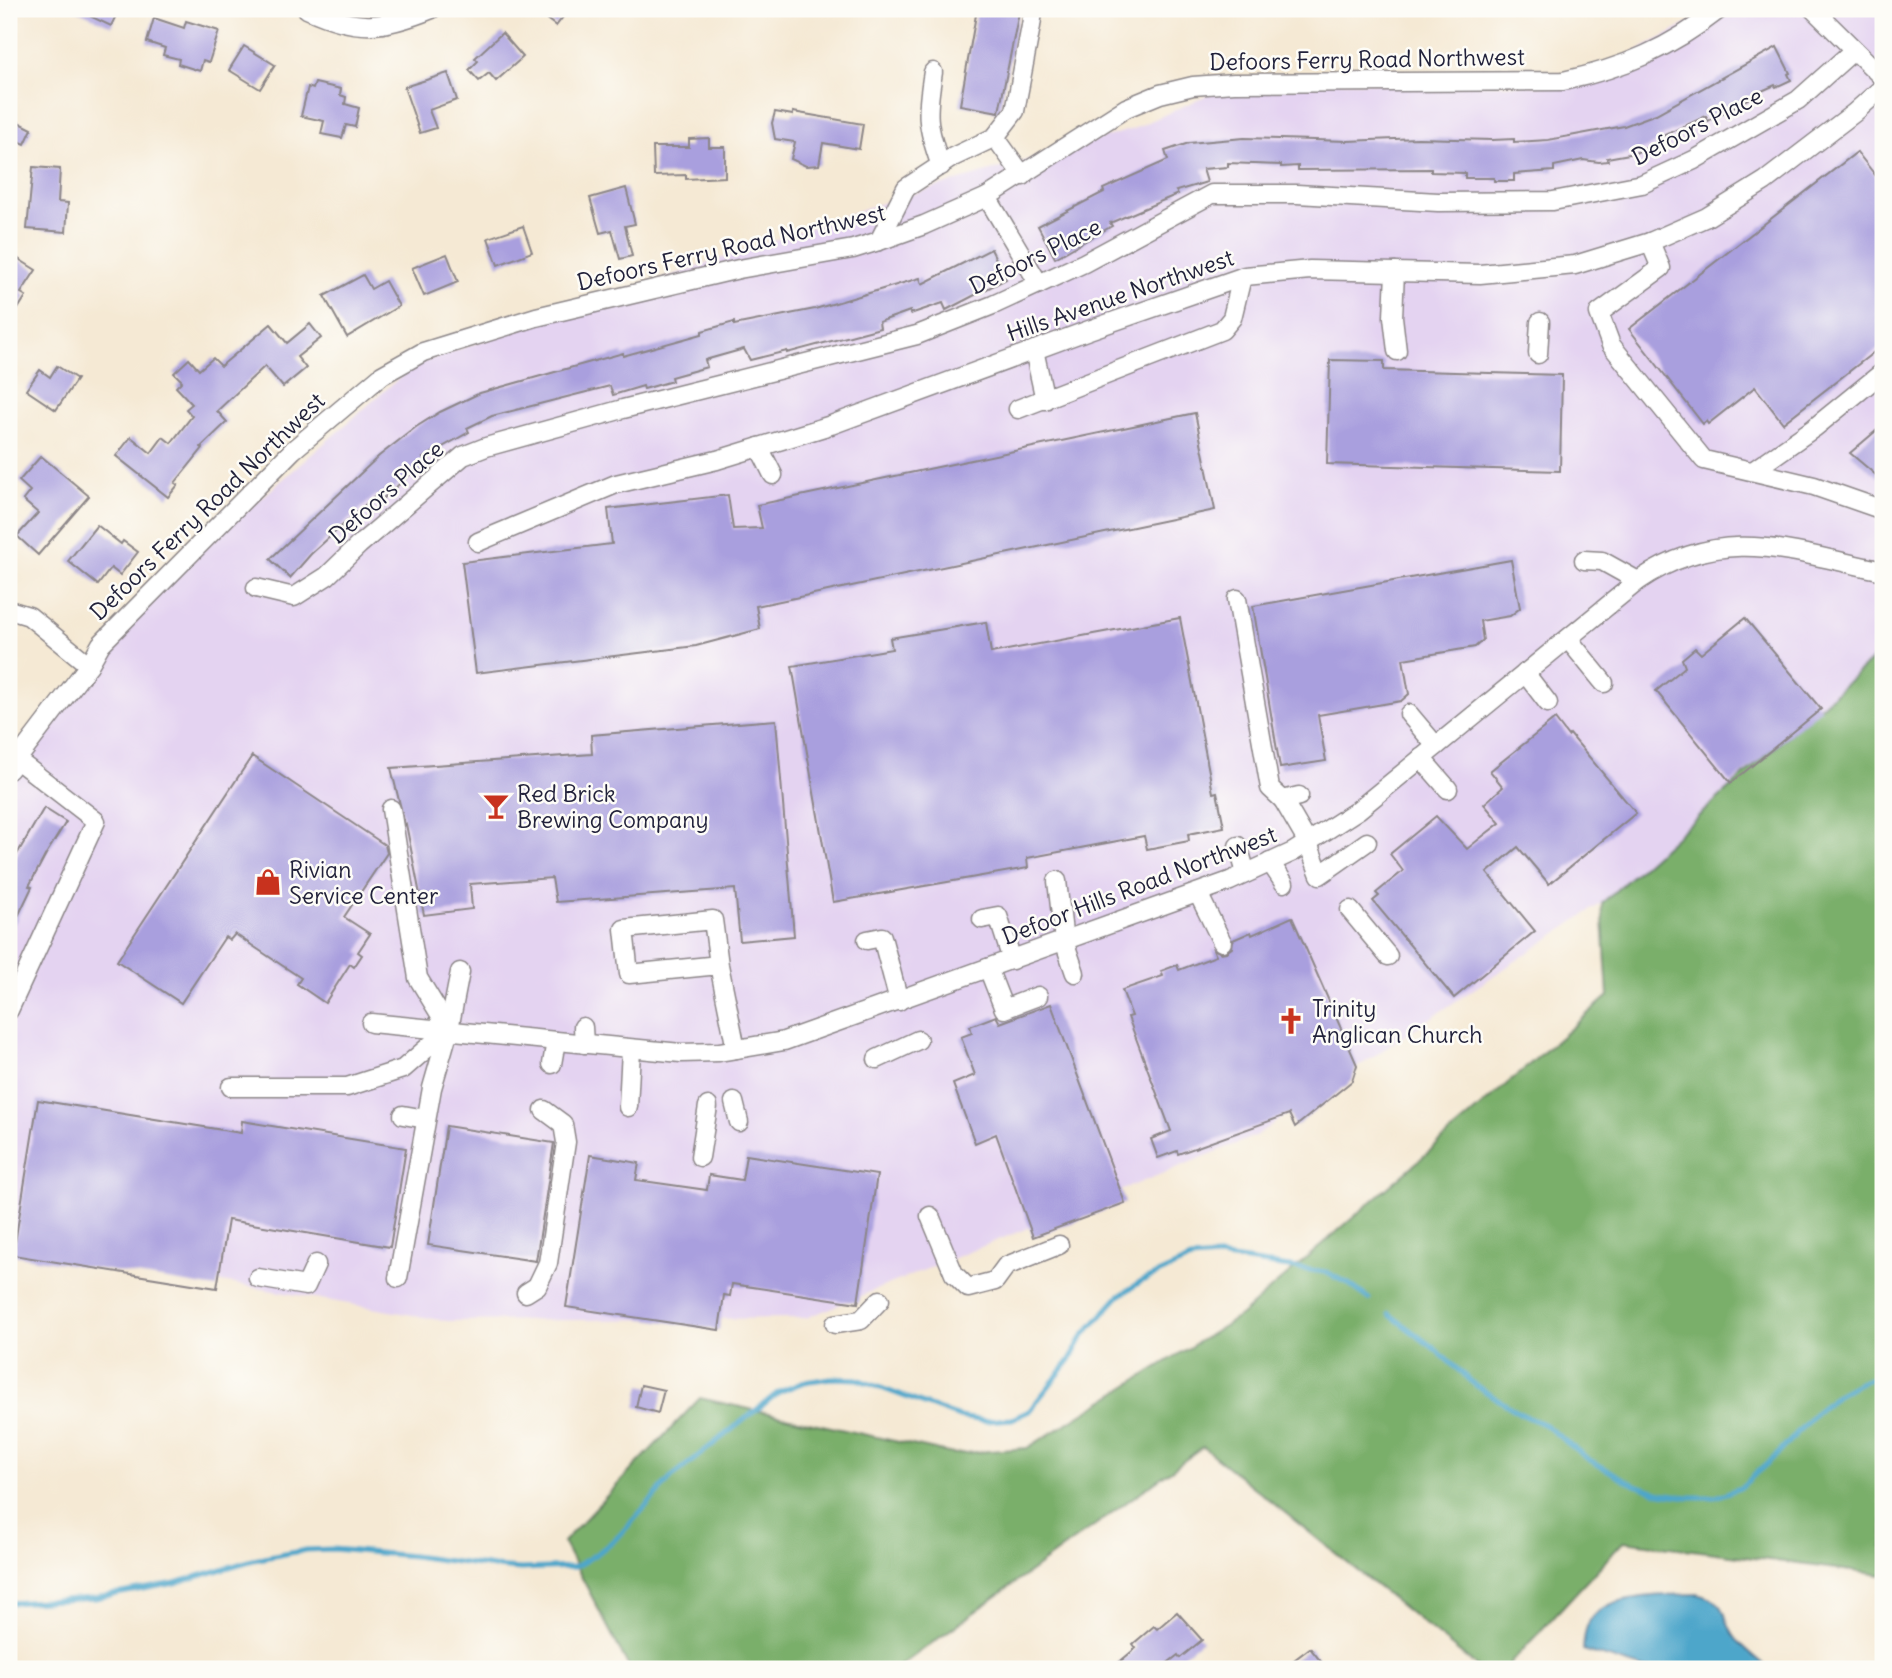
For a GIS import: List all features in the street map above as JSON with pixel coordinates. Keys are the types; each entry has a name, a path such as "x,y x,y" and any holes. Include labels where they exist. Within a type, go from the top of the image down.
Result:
{"street":[{"path":"307,9 327,18 365,25 403,21 432,9"},
{"path":"879,241 906,188 995,137 1016,111 1031,26 1031,9"},
{"name":"Defoors Ferry Road Northwest","path":"13,765 89,665 101,644 293,450 382,375 424,352 536,317 739,269 853,249 879,241 924,225 987,197 1126,108 1160,94 1193,86 1234,83 1563,81 1601,73 1648,55 1691,31 1720,9"},
{"path":"1814,9 1883,78"},
{"name":"Defoors Place","path":"256,588 294,597 327,576 368,537 463,457 486,447 918,335 993,305 1084,263 1212,194 1297,194 1438,202 1553,201 1642,184 1705,154 1798,100 1854,50"},
{"path":"933,72 927,111 930,136 941,166"},
{"name":"Hills Avenue Northwest","path":"478,542 616,484 717,460 831,425 1242,277 1310,270 1480,274 1576,265 1650,243 1707,217 1765,181 1854,113 1883,87"},
{"path":"995,137 1023,176"},
{"path":"987,197 1040,284"},
{"path":"1650,243 1661,268 1599,313 1611,345 1704,460 1814,486 1883,510"},
{"path":"1395,272 1392,317 1397,351"},
{"path":"1018,409 1222,330 1232,318 1242,277"},
{"path":"1538,354 1540,322"},
{"path":"1034,350 1045,400"},
{"path":"1754,470 1814,428 1883,372"},
{"path":"760,447 773,475"},
{"name":"Defoor Hills Road Northwest","path":"372,1023 556,1041 584,1036 631,1050 681,1053 736,1049 784,1041 1198,892 1247,873 1308,843 1358,810 1638,581 1675,559 1711,548 1746,546 1772,548 1883,570"},
{"path":"1584,560 1602,561 1638,581"},
{"path":"1237,599 1270,788 1291,798 1320,874 1367,842"},
{"path":"9,610 29,616 89,665"},
{"path":"1567,639 1604,683"},
{"path":"1525,673 1548,703"},
{"path":"1409,713 1436,746"},
{"path":"1421,758 1448,789"},
{"path":"9,1010 96,821 13,765"},
{"path":"391,808 418,978 449,1029"},
{"path":"1238,846 1247,873"},
{"path":"1270,862 1283,883"},
{"path":"1057,881 1064,941 1075,973"},
{"path":"1198,892 1222,942"},
{"path":"1350,910 1388,956"},
{"path":"982,919 998,915 1012,960"},
{"path":"719,965 629,975 624,929 713,920 736,1049"},
{"path":"867,940 882,937 899,1001"},
{"path":"988,968 1004,1009 1038,996"},
{"path":"398,1278 432,1088 449,1029 460,972"},
{"path":"231,1087 347,1087 403,1069 449,1029"},
{"path":"877,1059 918,1040"},
{"path":"552,1064 556,1041"},
{"path":"628,1107 631,1050"},
{"path":"734,1102 738,1122"},
{"path":"700,1157 708,1106"},
{"path":"526,1293 537,1286 548,1263 566,1142 564,1124 544,1110"},
{"path":"403,1115 426,1119"},
{"path":"930,1216 954,1274 968,1288 995,1281 1006,1266 1059,1245"},
{"path":"258,1278 306,1286 316,1264"},
{"path":"835,1324 861,1320 880,1300"}],"shaded area":[{"path":"1715,9 1883,9 1883,650 1602,903 1255,1136 806,1318 447,1321 9,1245 9,770 70,689 193,558 414,365 869,207 1133,129 1241,80 1572,86"}],"green space":[{"path":"1883,650 1883,1575 1624,1541 1505,1669 1480,1669 1203,1447 896,1669 630,1669 563,1542 700,1398 953,1454 1027,1448 1240,1316 1608,996 1602,903"}],"water":[{"path":"1697,1594 1717,1602 1722,1607 1737,1640 1770,1669 1644,1669 1583,1650 1589,1622 1604,1607 1643,1597"}],"building":[{"path":"75,9 119,9 111,26"},
{"path":"533,9 569,9 556,26"},
{"path":"977,9 1019,12 999,112 960,105"},
{"path":"154,18 184,28 186,21 219,31 209,62 203,60 200,71 178,64 179,59 163,55 165,48 147,42"},
{"path":"502,33 523,57 496,81 489,73 479,81 469,70 478,61 475,58"},
{"path":"244,46 275,65 260,89 229,70"},
{"path":"1777,47 1791,80 1764,90 1708,121 1706,116 1656,139 1658,143 1635,153 1607,158 1608,161 1583,160 1554,166 1554,171 1514,174 1514,181 1465,178 1465,173 1431,172 1431,169 1298,170 1298,166 1228,163 1228,167 1203,169 1207,182 1176,191 1178,194 1110,223 1112,226 1055,258 1038,226 1104,192 1103,189 1168,160 1165,151 1189,143 1244,138 1348,141 1418,138 1514,139 1514,142 1548,140 1624,126 1656,114"},
{"path":"448,73 457,100 429,110 436,128 420,133 404,87"},
{"path":"315,83 341,89 340,95 346,97 345,104 359,108 355,127 346,125 342,138 321,134 324,121 301,116 308,87 313,89"},
{"path":"775,112 793,115 793,112 863,124 859,149 823,143 819,165 806,166 791,159 795,142 775,139 772,123"},
{"path":"16,121 32,129 25,144 9,137"},
{"path":"709,138 709,147 725,147 725,177 686,179 686,175 654,176 653,147 689,147 689,139"},
{"path":"1857,152 1883,185 1883,345 1783,423 1755,387 1708,424 1706,421 1703,424 1629,329"},
{"path":"33,167 60,169 58,202 68,203 66,232 27,229"},
{"path":"626,188 635,224 625,226 632,256 620,259 612,230 600,233 590,198"},
{"path":"523,226 532,252 498,265 488,238"},
{"path":"991,249 1006,279 946,310 943,303 910,314 910,311 879,322 880,328 787,353 750,360 744,349 705,360 707,367 671,377 672,381 644,389 643,386 613,395 610,386 492,416 467,428 469,432 423,458 428,465 414,476 412,473 381,500 376,495 311,554 290,578 270,559 379,456 440,412 480,393 702,334 702,331 734,322 734,325 815,309 920,278 922,284"},
{"path":"9,253 36,270 21,293 26,296 9,323"},
{"path":"447,254 458,282 424,296 412,268"},
{"path":"363,275 371,289 385,281 399,306 347,337 324,296"},
{"path":"271,324 287,343 310,324 321,338 297,357 306,368 283,387 265,366 217,411 227,422 201,447 203,448 175,483 178,485 168,497 116,456 131,437 151,453 163,437 171,443 192,416 186,409 192,404 176,387 182,381 174,373 189,359 199,370 213,358 221,366"},
{"path":"1330,360 1384,361 1384,370 1562,375 1560,471 1327,464"},
{"path":"57,366 77,379 56,410 26,390 40,370 50,377"},
{"path":"1195,413 1215,510 756,606 760,629 696,646 476,673 462,562 612,544 608,509 728,495 733,529 762,528 757,505"},
{"path":"1883,425 1883,481 1850,453"},
{"path":"41,456 89,496 38,555 17,536 38,513 23,500 30,491 19,481"},
{"path":"97,525 121,544 123,541 138,552 120,575 111,568 98,585 68,561"},
{"path":"1511,560 1520,608 1510,616 1480,621 1483,640 1475,647 1403,659 1409,694 1401,701 1318,715 1326,761 1280,768 1253,606"},
{"path":"1180,618 1213,793 1217,792 1224,827 1188,834 1189,841 1147,849 1144,836 1027,858 1028,868 833,902 792,666 892,649 890,638 986,622 991,653"},
{"path":"1745,618 1821,709 1731,783 1656,691 1685,667 1682,659 1695,648 1701,654"},
{"path":"1555,719 1636,813 1549,884 1518,847 1487,873 1535,931 1454,998 1373,901 1379,896 1376,893 1403,871 1390,854 1436,816 1467,849 1500,823 1484,804 1503,787 1490,771"},
{"path":"776,720 794,936 740,941 735,889 556,902 552,878 470,884 472,909 424,915 406,824 391,768 592,754 591,735"},
{"name":"Rivian Service Center","path":"252,756 385,845 387,853 344,917 370,934 358,952 362,955 354,967 350,964 325,1003 297,984 301,978 235,934 230,940 225,937 181,1003 117,961"},
{"path":"44,808 66,822 29,886 32,887 9,935 9,868"},
{"path":"1292,917 1357,1065 1352,1081 1295,1127 1289,1114 1178,1154 1177,1151 1158,1158 1151,1139 1171,1131 1128,1017 1132,1016 1122,990 1163,976 1161,971 1177,965 1179,970 1216,956 1213,949 1226,952 1232,948 1233,940 1251,932 1252,935"},
{"path":"1051,1004 1125,1203 1033,1237 996,1134 975,1143 953,1084 975,1075 961,1037 972,1033 970,1026 996,1016 1000,1023"},
{"path":"38,1100 241,1133 242,1121 406,1148 390,1247 228,1220 217,1288 13,1255"},
{"path":"446,1126 554,1143 536,1261 428,1245"},
{"path":"590,1155 639,1163 636,1180 707,1190 709,1175 742,1180 746,1155 877,1175 858,1303 732,1284 730,1296 724,1295 719,1330 566,1307"},
{"path":"641,1385 664,1390 658,1413 636,1407"},
{"path":"1177,1612 1202,1640 1180,1658 1178,1655 1160,1669 1111,1669 1136,1648 1133,1644 1154,1626 1157,1629"},
{"path":"1310,1648 1327,1669 1282,1669"}],"waterway":[{"path":"9,1603 95,1598 175,1583 253,1560 306,1550 333,1549 413,1556 521,1569 575,1567 619,1536 673,1476 779,1392 804,1382 831,1378 857,1379 959,1417 985,1421 1012,1419 1029,1411 1070,1360 1083,1336 1119,1296 1142,1281 1191,1259 1218,1257 1325,1272 1349,1284 1369,1299"},
{"path":"1389,1314 1435,1349 1475,1385 1521,1414 1545,1425 1588,1459 1635,1485 1688,1497 1715,1497 1740,1488 1780,1452 1816,1412 1837,1395 1883,1374"}],"place":[{"name":"Red Brick Brewing Company","path":"496,806"},
{"name":"Rivian Service Center","path":"268,882"},
{"name":"Trinity Anglican Church","path":"1291,1021"}]}
